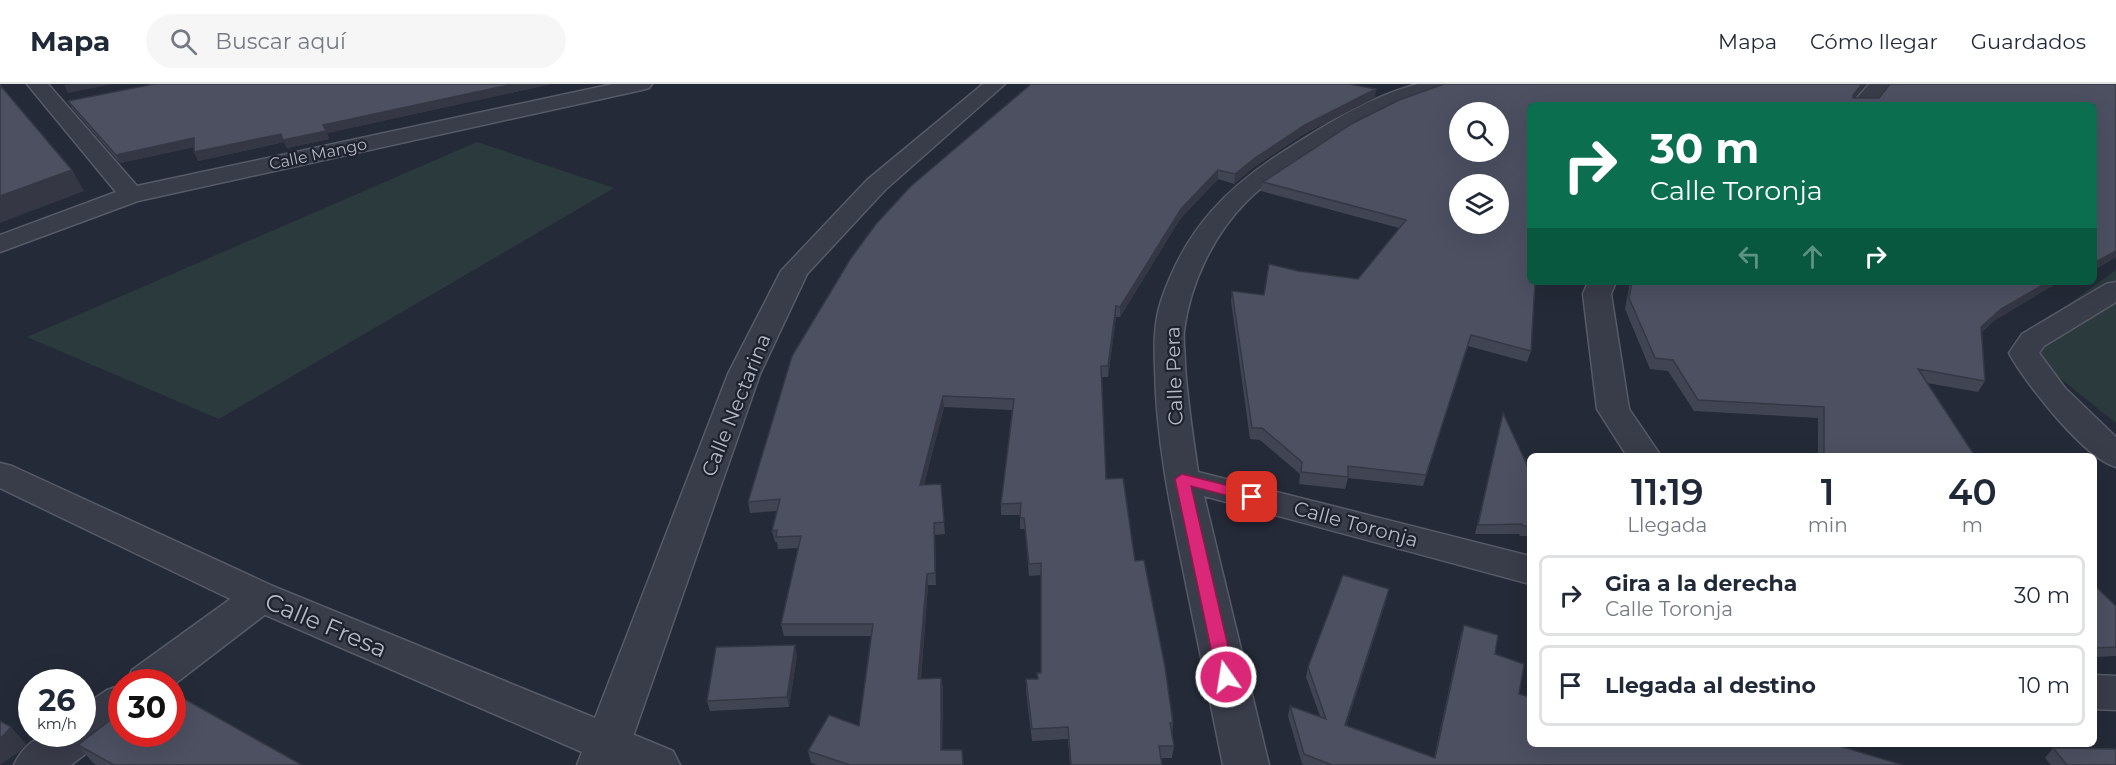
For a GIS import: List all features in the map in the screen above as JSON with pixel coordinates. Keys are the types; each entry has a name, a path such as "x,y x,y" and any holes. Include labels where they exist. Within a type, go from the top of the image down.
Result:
{"street":[{"path":"37,84 131,195"},
{"name":"Calle Mango","path":"0,244 131,195 642,84"},
{"name":"Calle Nectarina","path":"604,754 744,374 795,271 876,185 995,84"},
{"name":"Calle Pera","path":"1246,765 1182,479 1170,396 1169,333 1185,275 1207,232 1238,196 1272,169 1344,122 1404,94 1441,84"},
{"path":"1865,102 1880,84"},
{"path":"1374,89 1404,94"},
{"path":"53,104 76,99"},
{"path":"1601,285 1597,294 1613,409 1642,453"},
{"path":"2116,290 2033,340 2024,353 2033,372 2050,392 2116,456"},
{"name":"Calle Fresa","path":"0,474 261,597 604,754 657,765"},
{"name":"Calle Toronja","path":"1182,479 1527,569"},
{"path":"164,669 261,597"},
{"path":"2097,692 2116,693"},
{"path":"37,765 61,747"}],"shaded area":[{"path":"477,142 614,188 219,419 27,337"},
{"path":"2116,270 2116,423 2015,342"}],"building":[{"path":"154,84 514,84 323,125 326,131 283,140 281,134 194,152 194,138 116,155 68,101"},
{"path":"1031,84 1349,84 1376,89 1305,125 1235,174 1218,170 1181,209 1120,307 1116,306 1108,366 1101,366 1106,479 1123,478 1135,561 1144,560 1165,667 1174,746 1159,746 1162,765 1071,765 1068,727 1032,729 1026,679 1038,679 1037,673 1041,673 1041,563 1029,564 1024,518 1020,518 1021,503 1001,504 1014,399 943,396 920,485 941,484 944,522 934,523 935,573 927,574 918,679 941,678 941,750 962,750 963,765 850,765 808,751 829,715 859,726 873,624 781,624 801,536 776,537 777,530 772,531 780,499 748,502 792,356 851,258 876,224 911,186"},
{"path":"1444,84 1862,84 1853,98 1879,98 1890,84 2116,84 2116,251 2097,261 2097,102 1527,102 1527,285 1535,285 1531,351 1471,335 1426,475 1348,466 1348,477 1301,472 1302,462 1262,428 1252,428 1232,291 1264,295 1269,264 1298,271 1358,279 1406,220 1263,182 1351,124 1399,100"},
{"path":"0,85 72,170 0,196"},
{"path":"1631,285 2043,285 2001,309 1981,327 1985,381 1918,369 1973,453 1824,453 1824,407 1698,400 1673,360 1655,358 1629,298"},
{"path":"1503,413 1527,465 1527,526 1522,524 1478,525"},
{"path":"1343,575 1389,589 1345,725 1435,758 1464,625 1498,635 1495,654 1524,664 1519,694 1527,696 1527,747 1843,747 1903,765 1332,765 1304,754 1290,706 1326,719 1308,667"},
{"path":"2097,588 2116,606 2116,647 2097,648"},
{"path":"795,645 787,697 707,701 716,647"},
{"path":"186,700 302,765 114,765 82,747 96,747 96,731 108,722 108,747 186,747"},
{"path":"0,721 11,727 0,738"},
{"path":"2053,748 2116,749 2116,765 2067,765"}],"route":[{"path":"1226,677 1182,479 1252,497"}]}
